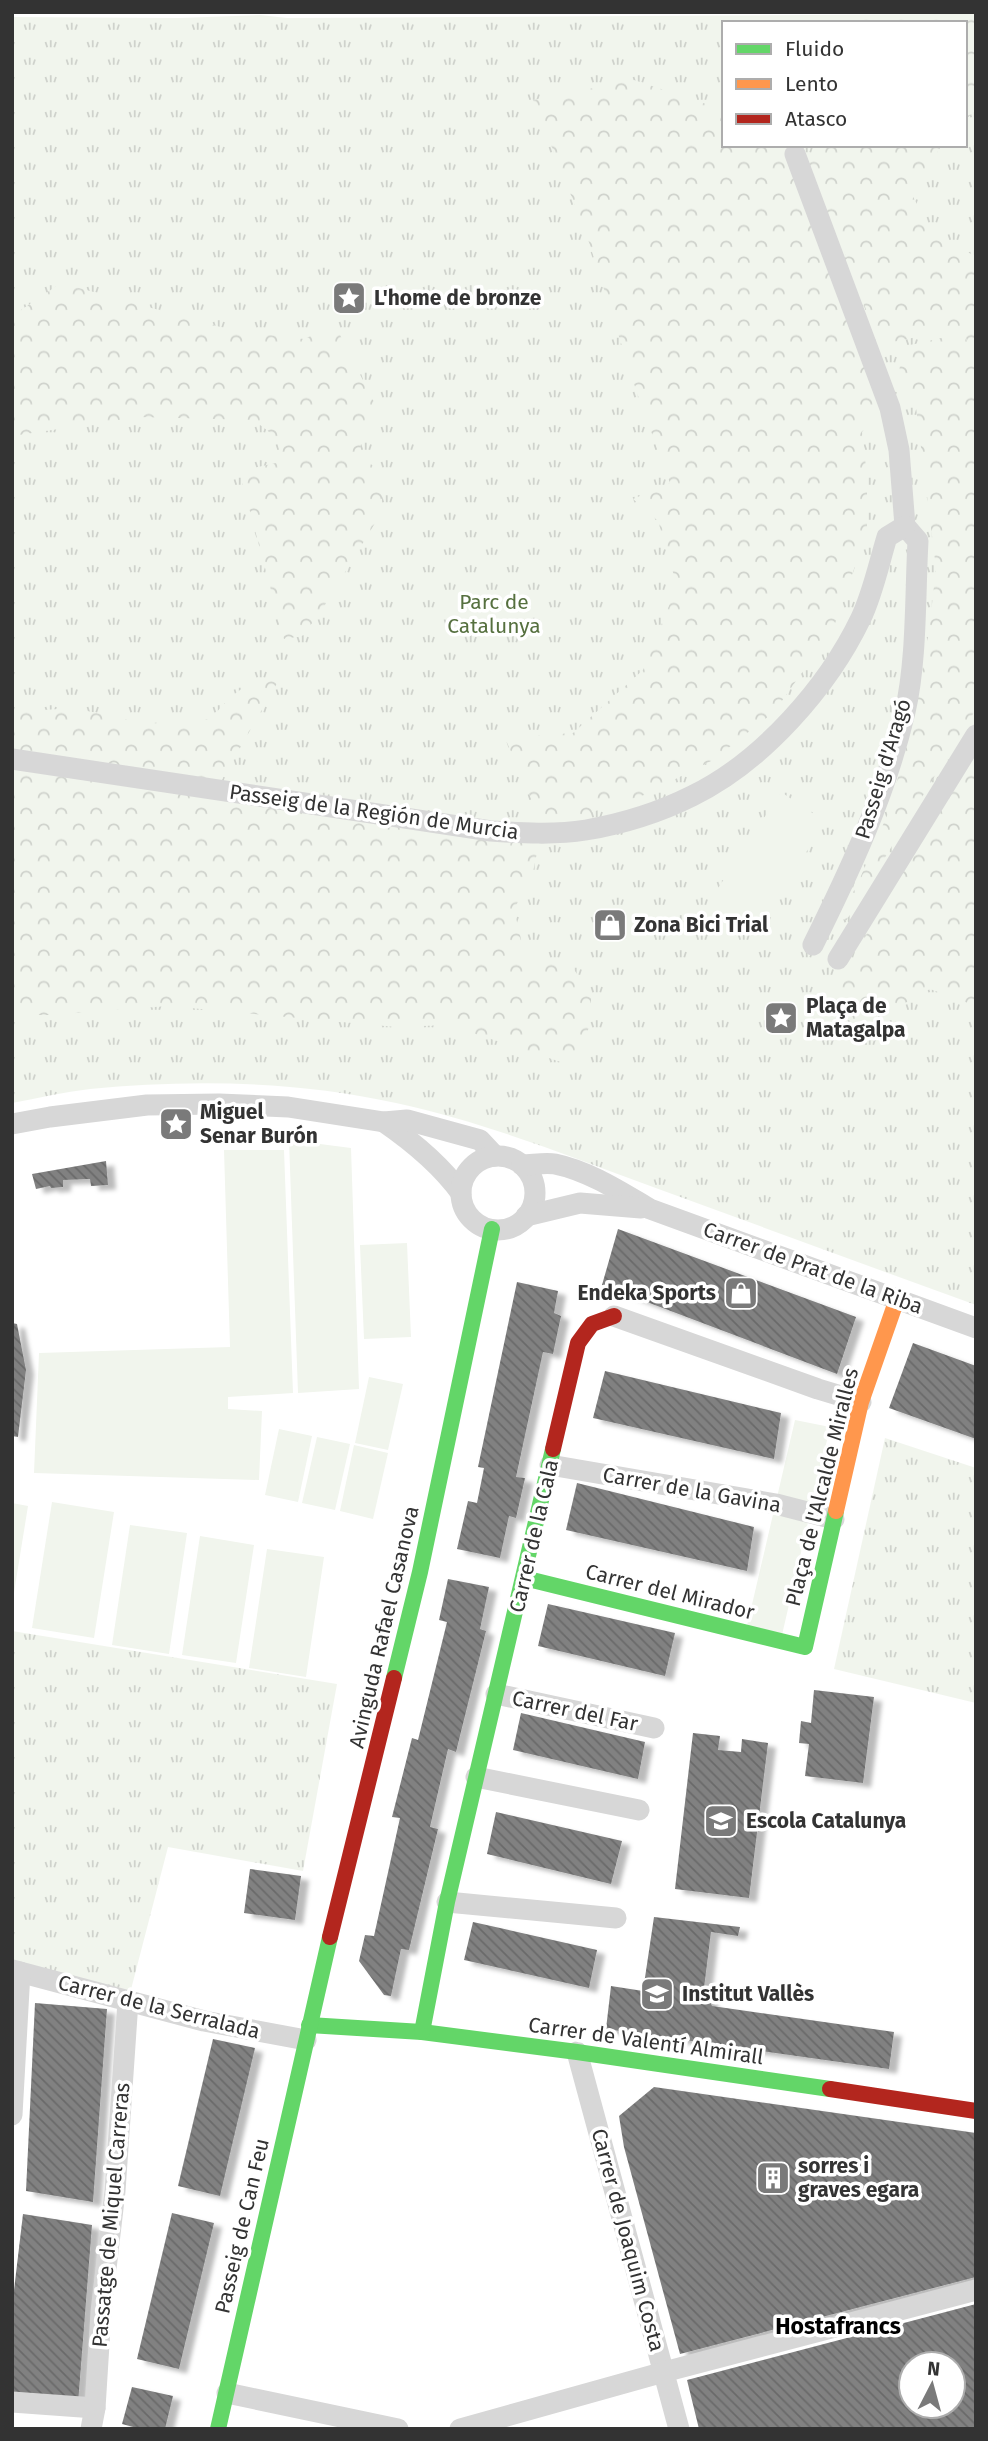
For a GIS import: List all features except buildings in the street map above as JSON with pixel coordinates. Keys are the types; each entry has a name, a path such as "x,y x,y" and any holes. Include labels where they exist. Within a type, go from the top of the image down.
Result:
{"street":[{"name":"Passeig d'Aragó","path":"795,154 890,408 899,450 903,535 914,625 905,711 870,822 847,877 813,945"},
{"name":"Passeig de la Región de Murcia","path":"12,758 491,831 532,834 586,830 636,817 692,796 771,740 799,710 843,653 903,535"},
{"path":"838,959 976,735"},
{"path":"12,1124 146,1105 288,1107 384,1122 407,1120 480,1140 495,1156"},
{"path":"384,1122 446,1172 461,1193"},
{"path":"495,1156 514,1160 522,1165 529,1173 534,1195 526,1216 505,1229 492,1229 473,1220 462,1203 461,1193 463,1181 475,1163 495,1156"},
{"name":"Carrer de Prat de la Riba","path":"522,1165 554,1164 602,1181 650,1209 976,1328"},
{"name":"Carrer de Prat de la Riba","path":"526,1216 580,1203 650,1209"},
{"name":"Avinguda Rafael Casanova","path":"307,2032 420,1572 492,1229"},
{"name":"Plaça de l'Alcalde Miralles","path":"805,1647 862,1402 897,1299"},
{"name":"Carrer de la Cala","path":"422,2032 447,1902 578,1343 583,1332 593,1321 614,1316 818,1389 862,1402"},
{"name":"Carrer de la Gavina","path":"550,1465 776,1504 834,1519"},
{"name":"Carrer del Mirador","path":"524,1578 805,1647"},
{"name":"Carrer del Far","path":"496,1694 654,1728"},
{"path":"476,1777 639,1810"},
{"path":"447,1902 616,1918"},
{"path":"12,2115 16,1971"},
{"name":"Carrer de la Serralada","path":"16,1971 204,2021 307,2032"},
{"name":"Passatge de Miquel Carreras","path":"93,2418 101,2312 115,2191 128,2001"},
{"name":"Carrer de Valentí Almirall","path":"307,2032 422,2032 976,2111"},
{"name":"Passeig de Can Feu","path":"219,2429 307,2032"},
{"name":"Carrer de Joaquim Costa","path":"577,2052 679,2429"},
{"path":"460,2429 976,2290"},
{"path":"227,2393 398,2429"},
{"path":"12,2402 93,2418"}],"green space":[{"name":"Parc de Catalunya","path":"976,14 976,1305 526,1140 396,1103 321,1090 205,1083 90,1089 12,1103 12,17 179,18 260,15 287,18"},
{"path":"976,14 976,110 967,118 967,21 864,21 863,16"},
{"path":"634,80 722,109 722,147 783,147 786,154 812,161 825,147 941,147 911,193 935,238 976,256 976,709 846,921 840,917 889,811 915,714 936,568 915,399 897,392 902,347 963,333 967,342 964,327 879,345 841,241 893,392 862,432 867,476 867,532 833,629 774,712 713,760 644,795 577,817 541,821 505,738 573,733 643,670 677,586 658,521 633,499 670,483 637,393 586,233 533,100"},
{"path":"61,283 235,331 304,339 335,325 377,408 366,421 359,453 385,477 380,515 320,613 302,636 284,639 240,474 280,462 278,439 254,420 139,417 12,436 12,316"},
{"path":"280,678 216,790 541,833 532,877 514,909 526,961 571,965 591,995 591,1018 583,1050 564,1063 448,1025 396,1027 168,1006 50,1015 12,1015 12,712 74,708 146,724 211,719 225,702 248,685"},
{"path":"976,751 976,1006 930,989 859,1029 833,1005 877,912"},
{"path":"781,792 826,822 752,935 707,905"},
{"path":"289,1140 351,1148 359,1389 298,1393"},
{"path":"224,1150 284,1150 293,1393 228,1397 228,1409 262,1411 259,1480 34,1473 39,1353 230,1347"},
{"path":"407,1243 411,1337 364,1339 360,1245"},
{"path":"369,1377 403,1384 388,1450 355,1443"},
{"path":"795,1420 830,1427 782,1635 747,1626"},
{"path":"279,1429 312,1436 298,1502 265,1495"},
{"path":"317,1437 350,1444 335,1510 302,1503"},
{"path":"885,1438 976,1468 976,1703 834,1669"},
{"path":"354,1445 388,1453 373,1519 340,1511"},
{"path":"52,1502 114,1512 94,1638 32,1628"},
{"path":"12,1503 28,1506 12,1605"},
{"path":"130,1525 187,1533 169,1654 112,1645"},
{"path":"200,1536 254,1545 236,1663 182,1655"},
{"path":"267,1549 324,1557 306,1677 249,1668"},
{"path":"12,1631 337,1684 303,1871 168,1847 128,2001 12,1970"}],"traffic: fast":[{"path":"394,1678 420,1572 492,1229"},
{"path":"422,2032 447,1902 553,1449"},
{"path":"524,1578 805,1647 836,1511"},
{"path":"218,2429 330,1937"},
{"path":"309,2025 422,2032 830,2089"}],"traffic: slow":[{"path":"836,1511 861,1402 897,1299"}],"traffic: jam":[{"path":"553,1449 578,1343 592,1324 614,1316"},
{"path":"330,1937 394,1678"},
{"path":"830,2089 976,2111"}],"place":[{"name":"L'home de bronze","path":"349,298"},
{"name":"Zona Bici Trial","path":"610,925"},
{"name":"Plaça de Matagalpa","path":"781,1018"},
{"name":"Miguel Senar Burón","path":"176,1124"},
{"name":"Endeka Sports","path":"741,1293"},
{"name":"Escola Catalunya","path":"721,1821"},
{"name":"Institut Vallès","path":"657,1994"},
{"name":"sorres i graves egara","path":"773,2178"}],"district":[{"name":"Hostafrancs","path":"838,2326"}]}
